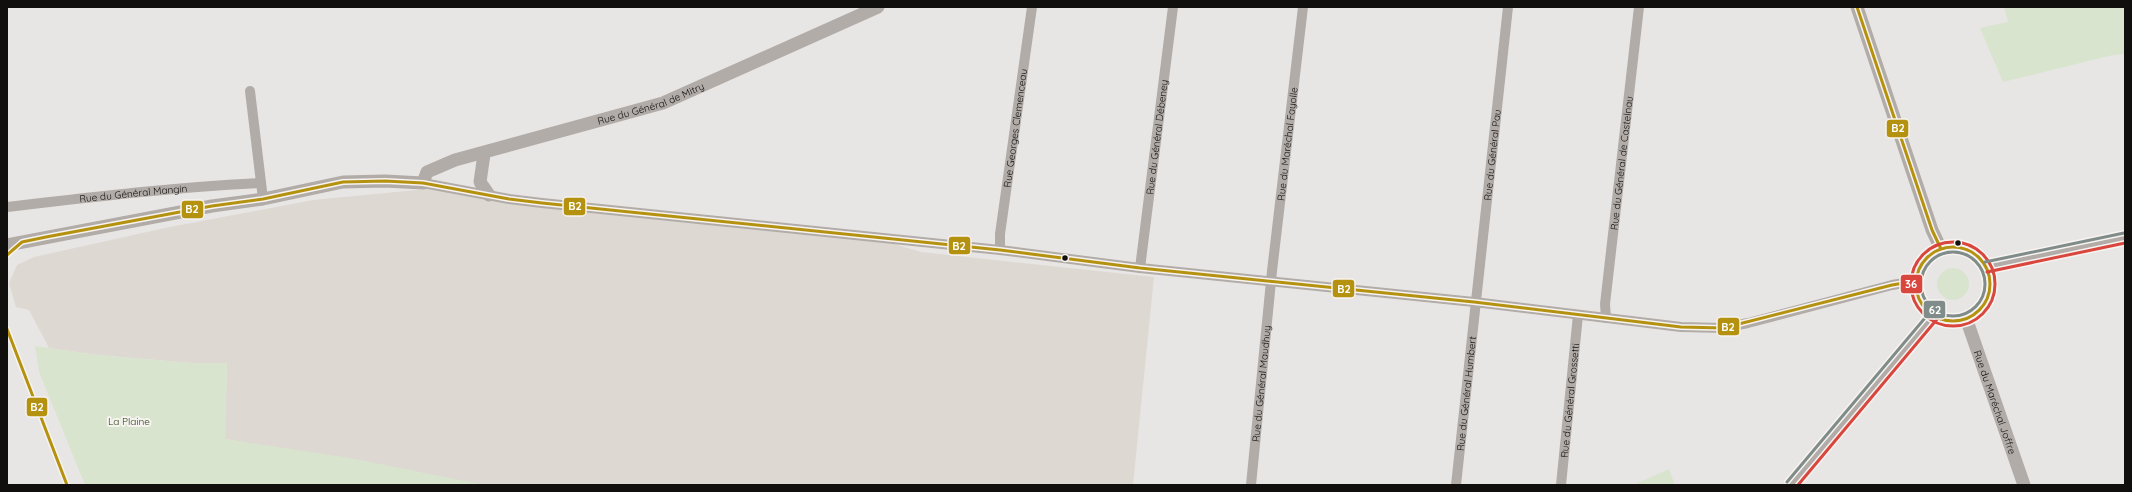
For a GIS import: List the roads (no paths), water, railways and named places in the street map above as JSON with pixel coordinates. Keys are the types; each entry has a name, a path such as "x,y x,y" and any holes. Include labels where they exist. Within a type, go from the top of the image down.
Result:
{"street":[{"name":"Rue du Général de Mitry","path":"423,183 427,172 438,167 664,103 878,7"},
{"name":"Rue Georges Clemenceau","path":"1000,250 1000,234 1032,7"},
{"name":"Rue du Général Débeney","path":"1140,268 1173,7"},
{"name":"Rue du Maréchal Fayolle","path":"1272,281 1302,7"},
{"name":"Rue du Général Pau","path":"1474,302 1508,7"},
{"name":"Rue du Général de Castelnau","path":"1606,318 1606,296 1639,7"},
{"path":"1857,7 1932,230 1940,249"},
{"path":"250,91 263,199"},
{"path":"484,154 480,182 489,195"},
{"path":"7,245 212,206 263,199 343,182 384,181 423,183 542,203 1000,250 1140,268 1474,302 1681,327 1723,328 1748,323 1892,285 1916,281"},
{"name":"Rue du Général Mangin","path":"7,207 182,188 261,184"},
{"path":"1986,267 2125,238"},
{"path":"1960,247 1968,250 1975,254 1986,267 1989,275 1989,293 1981,308 1966,318 1955,320 1944,319 1934,315 1922,304 1916,281 1922,264 1928,257 1940,249 1960,247"},
{"name":"Rue du Général Maudhuy","path":"1251,485 1272,281"},
{"name":"Rue du Général Humbert","path":"1456,485 1474,302"},
{"name":"Rue du Général Grossetti","path":"1562,485 1578,315"},
{"path":"1791,485 1934,315"},
{"name":"Rue du Maréchal Joffre","path":"1966,318 2024,485"}],"park label":[{"name":"La Plaine","path":"129,421"}]}
